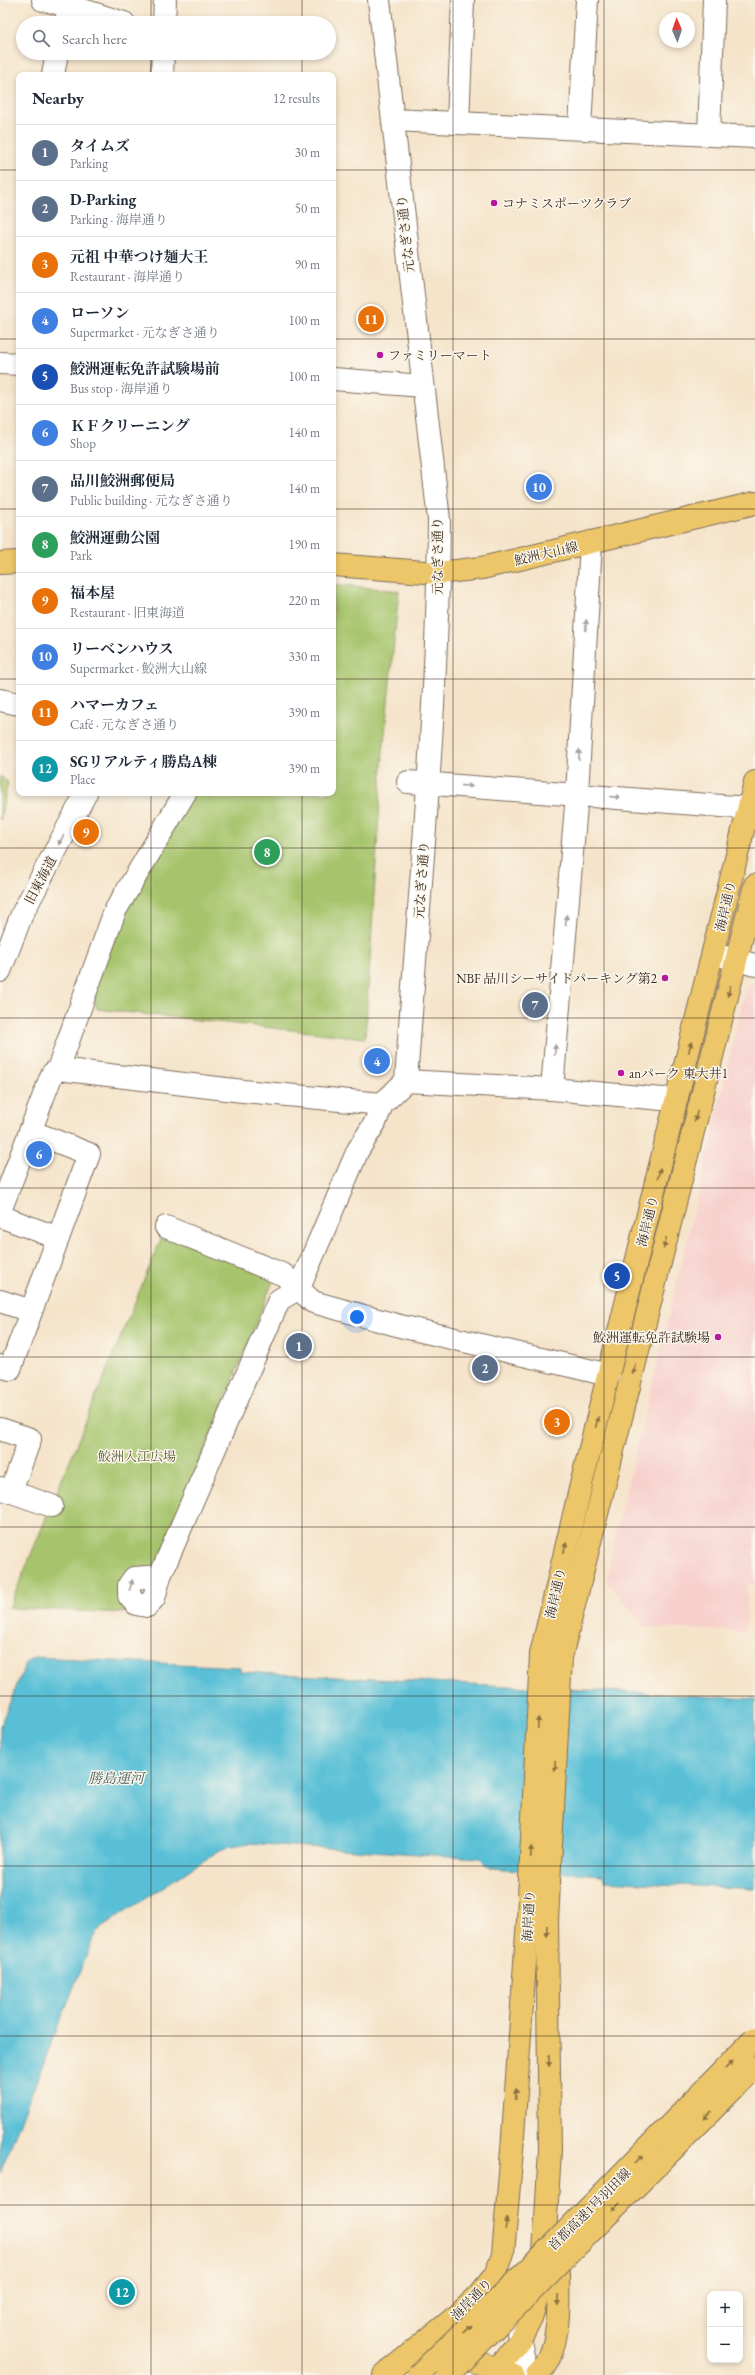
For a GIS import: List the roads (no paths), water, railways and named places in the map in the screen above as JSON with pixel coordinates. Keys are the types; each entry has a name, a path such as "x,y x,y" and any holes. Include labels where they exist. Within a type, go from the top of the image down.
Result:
{"main road":[{"name":"鮫洲大山線","path":"336,565 438,573 482,568 755,503"},
{"path":"0,563 16,562"},
{"name":"海岸通り","path":"384,2375 460,2313 478,2295 495,2275 503,2254 538,1892 551,1655 609,1376 714,954 755,782"},
{"name":"海岸通り","path":"551,1655 746,962 755,885"},
{"name":"海岸通り","path":"501,2373 531,2318 538,2295 542,2269 550,2150 538,1892"},
{"name":"首都高速1号羽田線","path":"418,2375 533,2265 755,2038"},
{"name":"首都高速1号羽田線","path":"448,2375 755,2067"},
{"path":"536,2375 544,2368 552,2351 556,2325 558,2283 556,2227 550,2150"},
{"path":"404,2375 434,2351 501,2373"}],"street":[{"path":"43,0 67,14 80,16"},
{"path":"164,16 165,0"},
{"name":"元なぎさ通り","path":"379,0 422,386 439,520 438,573 418,782 406,1081"},
{"path":"458,123 463,0"},
{"path":"580,128 587,0"},
{"path":"709,134 714,0"},
{"path":"54,72 56,60"},
{"path":"162,72 163,60"},
{"path":"393,120 755,137"},
{"path":"0,363 16,364"},
{"path":"336,379 422,386"},
{"path":"552,1088 576,794 591,542"},
{"path":"0,700 16,703"},
{"path":"418,782 748,808"},
{"name":"旧東海道","path":"0,971 22,914 84,796"},
{"path":"0,1211 5,1177 30,1132 52,1074 58,1069 115,911 183,796"},
{"path":"714,954 746,962"},
{"path":"58,1069 243,1091 382,1104"},
{"path":"160,1576 279,1300 299,1288 358,1150 375,1123 382,1104 406,1081 552,1088 677,1098"},
{"path":"0,1366 10,1369 89,1154 30,1132"},
{"path":"0,1216 58,1238"},
{"path":"166,1227 284,1275 313,1302 400,1326 609,1376"},
{"path":"0,1301 31,1310"},
{"path":"0,1429 30,1439 5,1490 52,1506"},
{"path":"503,2254 519,2341 527,2375"}],"water":[{"name":"勝島運河","path":"34,1657 240,1667 240,1672 755,1699 755,1889 604,1881 603,1875 490,1868 480,1858 247,1843 223,1848 101,1927 92,1941 0,2173 0,1726 27,1661"}],"place":[{"name":"コナミスポーツクラブ","path":"494,203"},
{"name":"ハマーカフェ","path":"371,319"},
{"name":"ファミリーマート","path":"380,355"},
{"name":"リーベンハウス","path":"539,487"},
{"name":"福本屋","path":"86,832"},
{"name":"鮫洲運動公園","path":"267,852"},
{"name":"NBF 品川シーサイドパーキング第2","path":"665,978"},
{"name":"品川鮫洲郵便局","path":"535,1005"},
{"name":"ローソン","path":"377,1061"},
{"name":"anパーク 東大井1","path":"621,1073"},
{"name":"ＫＦクリーニング","path":"39,1154"},
{"name":"鮫洲運転免許試験場前","path":"617,1276"},
{"name":"鮫洲運転免許試験場","path":"718,1337"},
{"name":"タイムズ","path":"299,1346"},
{"name":"D-Parking","path":"485,1368"},
{"name":"元祖 中華つけ麺大王","path":"557,1422"},
{"name":"SGリアルティ勝島A棟","path":"122,2292"}],"park label":[{"name":"鮫洲入江広場","path":"137,1456"}]}
